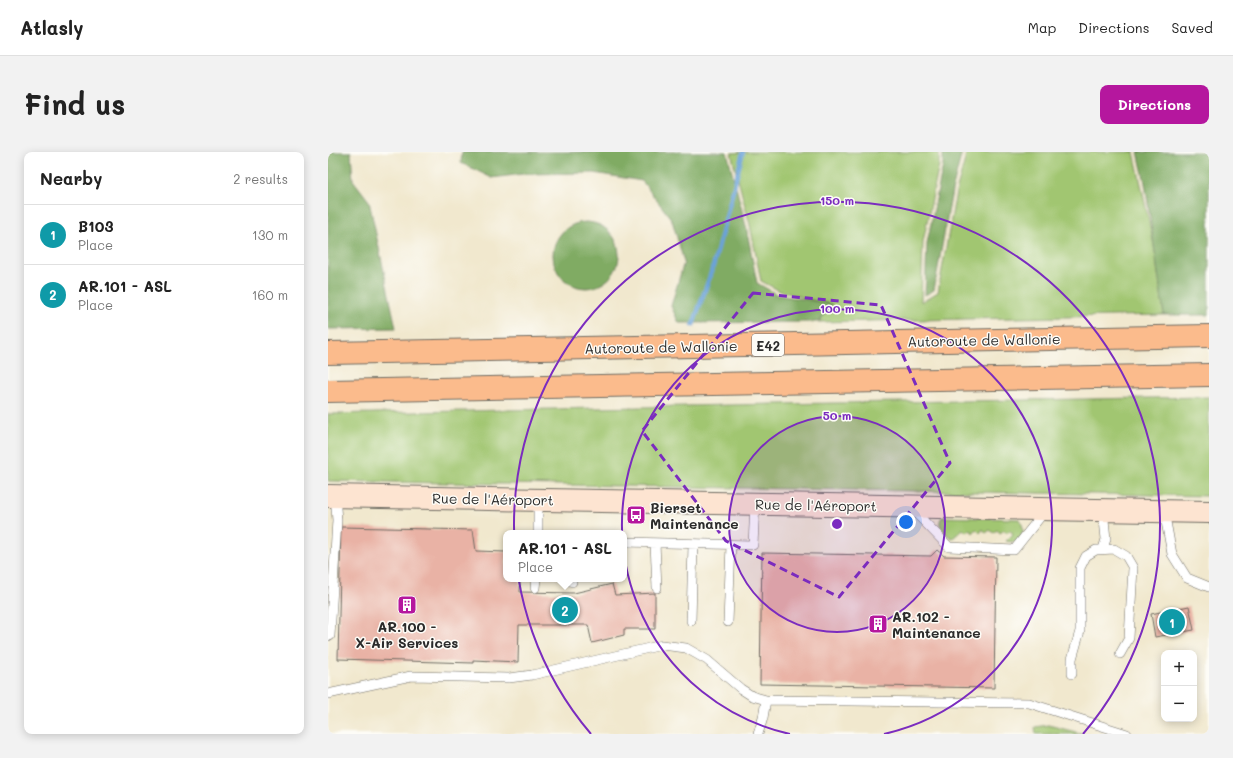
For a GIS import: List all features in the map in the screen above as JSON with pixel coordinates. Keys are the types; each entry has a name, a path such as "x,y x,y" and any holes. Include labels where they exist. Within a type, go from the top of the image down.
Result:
{"highway":[{"name":"Autoroute de Wallonie","path":"328,353 1209,336"},
{"path":"328,391 1209,375"}],"street":[{"name":"Rue de l'Aéroport","path":"331,496 1209,512"}],"lane":[{"path":"330,636 337,520 331,496"},
{"path":"538,500 538,530"},
{"path":"627,542 753,545 755,504"},
{"path":"910,507 949,547 1014,550 1046,509"},
{"path":"1103,510 1106,539 1103,549"},
{"path":"1164,512 1172,554 1187,578 1209,587"},
{"path":"656,543 657,588"},
{"path":"691,621 693,544"},
{"path":"728,622 731,545"},
{"path":"1072,674 1072,659 1080,631 1080,568 1086,556 1096,550 1114,549 1126,556 1133,568 1129,638 1120,654"},
{"path":"328,694 411,676 509,678 532,675 662,645 686,648 707,660 741,689 752,696 766,700 1029,703 1127,734"},
{"path":"758,734 763,718 766,700"}],"highlighted area":[{"path":"753,293 881,305 950,463 839,597 726,541 642,431"}],"green space":[{"path":"328,152 351,152 353,180 369,201 396,328 328,329"},
{"path":"462,152 727,152 746,226 757,283 778,295 832,304 819,322 679,323 671,306 684,262 672,220 642,181 594,173 523,174 492,178 461,163"},
{"path":"939,152 939,165 923,242 921,302 938,292 956,192 967,152 1134,152 1154,245 1164,315 819,322 832,304 780,291 761,281 750,225 731,153"},
{"path":"943,152 962,152 952,191 934,290 925,295 927,243 943,165"},
{"path":"1138,152 1209,152 1209,315 1164,315 1145,183"},
{"path":"586,222 599,225 609,232 616,242 619,255 616,268 609,278 599,285 586,288 573,285 563,278 556,268 553,255 556,242 563,232 573,225"},
{"path":"1209,397 1209,496 328,481 328,414 774,404"},
{"path":"942,517 1019,519 1023,530 1020,539 1014,542 1006,541 1013,534 1010,530 1007,533 1004,530 1000,533 997,530 993,533 990,530 986,533 983,529 980,533 976,529 973,533 970,529 966,532 963,529 952,538 946,534 940,526 940,520"},
{"path":"1048,725 1084,734 1036,734 1035,727"}],"building":[{"name":"AR.100 - X-Air Services","path":"341,527 473,530 476,551 503,552 503,582 520,582 520,592 574,593 612,584 615,595 655,593 655,629 624,629 624,635 592,643 588,625 519,625 518,662 473,660 473,663 338,659"},
{"name":"AR.102 - Maintenance","path":"937,550 944,556 996,557 994,688 760,684 762,553 931,556"},
{"path":"1189,606 1194,630 1155,637 1151,614"}],"waterway":[{"path":"693,325 713,267 743,152"}],"place":[{"name":"Bierset Maintenance","path":"636,515"},
{"name":"AR.100 - X-Air Services","path":"407,605"},
{"name":"AR.101 - ASL","path":"565,610"},
{"name":"B103","path":"1172,622"},
{"name":"AR.102 - Maintenance","path":"878,624"}]}
